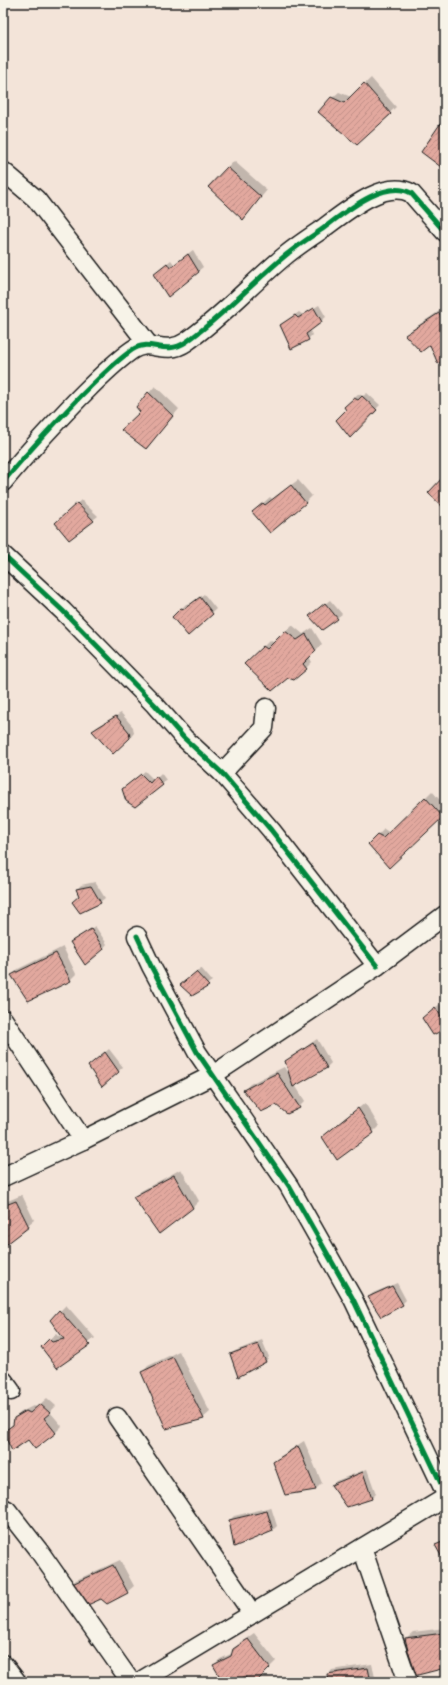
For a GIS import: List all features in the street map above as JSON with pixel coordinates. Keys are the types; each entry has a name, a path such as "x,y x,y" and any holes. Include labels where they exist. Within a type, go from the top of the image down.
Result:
{"street":[{"path":"3,171 36,199 148,344"},
{"path":"3,482 38,440 94,383 132,350 141,344 148,344 161,348 175,348 185,342 222,313 287,254 363,201 382,192 393,189 404,189 411,194 445,232"},
{"path":"3,555 63,611 155,705 184,738 222,773 271,830 378,966"},
{"path":"222,773 264,728 266,708"},
{"path":"3,1177 83,1140 213,1076 378,966 445,915"},
{"path":"137,936 177,1017 197,1052 289,1186 353,1299 445,1492"},
{"path":"3,1019 83,1140"},
{"path":"117,1417 252,1613"},
{"path":"138,1682 445,1498"},
{"path":"3,1508 7,1510 39,1551 131,1682"},
{"path":"362,1548 408,1682"},
{"path":"3,1664 17,1682"}],"building":[{"path":"364,83 391,114 357,145 318,112 331,97 344,103"},
{"path":"440,124 445,127 445,170 421,152"},
{"path":"227,167 261,197 243,220 208,187"},
{"path":"188,254 199,272 168,297 153,274 167,263 170,268"},
{"path":"314,308 322,322 306,334 309,340 291,349 280,325 295,315 298,318"},
{"path":"439,313 445,323 445,359 438,364 430,345 421,352 405,335"},
{"path":"148,392 173,416 146,449 121,430 140,412 136,407"},
{"path":"362,396 377,410 350,438 336,420 346,410 344,407 354,398 358,400"},
{"path":"445,475 445,509 428,493"},
{"path":"291,485 306,503 270,533 252,512 263,503 265,505"},
{"path":"77,503 94,521 69,540 55,523"},
{"path":"200,597 213,614 188,636 172,617 181,608 184,609"},
{"path":"325,603 338,619 322,630 309,616"},
{"path":"285,631 297,640 306,634 316,651 303,664 307,669 294,680 288,678 272,691 244,664 263,646 267,649"},
{"path":"116,716 129,732 130,738 113,754 92,731"},
{"path":"141,774 150,783 156,776 163,785 135,807 126,801 122,789"},
{"path":"425,797 443,817 389,868 368,844 377,835 383,838"},
{"path":"91,886 101,903 80,913 72,902 79,896 76,889"},
{"path":"91,929 104,949 85,965 70,942"},
{"path":"56,953 71,981 28,1001 11,975"},
{"path":"196,972 209,986 192,996 180,985"},
{"path":"435,1007 445,1022 445,1029 433,1035 422,1018"},
{"path":"313,1043 327,1068 293,1087 285,1061"},
{"path":"105,1052 119,1072 102,1087 88,1066"},
{"path":"277,1073 300,1108 287,1114 276,1105 261,1112 243,1090"},
{"path":"358,1108 374,1133 337,1160 322,1137"},
{"path":"174,1175 193,1208 159,1234 133,1197"},
{"path":"16,1201 29,1227 3,1247 3,1206"},
{"path":"445,1250 445,1257 441,1253"},
{"path":"392,1286 403,1305 381,1317 368,1297"},
{"path":"59,1310 90,1345 57,1368 41,1347 49,1339 52,1342 64,1339 50,1320"},
{"path":"258,1344 266,1362 238,1377 230,1354"},
{"path":"173,1357 204,1419 166,1429 141,1372"},
{"path":"40,1404 50,1413 44,1418 56,1433 35,1449 28,1440 12,1451 3,1432 13,1425 14,1418 26,1411 30,1413"},
{"path":"298,1446 316,1490 285,1495 273,1462"},
{"path":"363,1472 372,1499 347,1507 331,1485"},
{"path":"267,1511 273,1531 234,1547 229,1520"},
{"path":"445,1541 445,1563 435,1545"},
{"path":"113,1565 128,1593 107,1604 101,1599 81,1608 68,1586"},
{"path":"444,1633 445,1668 414,1676 405,1638"},
{"path":"248,1639 270,1668 256,1682 251,1682 245,1677 237,1682 223,1682 213,1665 231,1656 233,1649"},
{"path":"368,1668 371,1682 328,1682 327,1674"}],"cycle path":[{"path":"3,482 78,399 104,373 125,355 132,350 145,345 171,348 186,342 212,322 290,252 364,200 389,190 400,190 411,193 445,232"},
{"path":"3,555 63,611 155,705 184,738 222,773 271,830 377,966"},
{"path":"137,936 151,966 197,1052 289,1186 353,1299 445,1492"}]}
